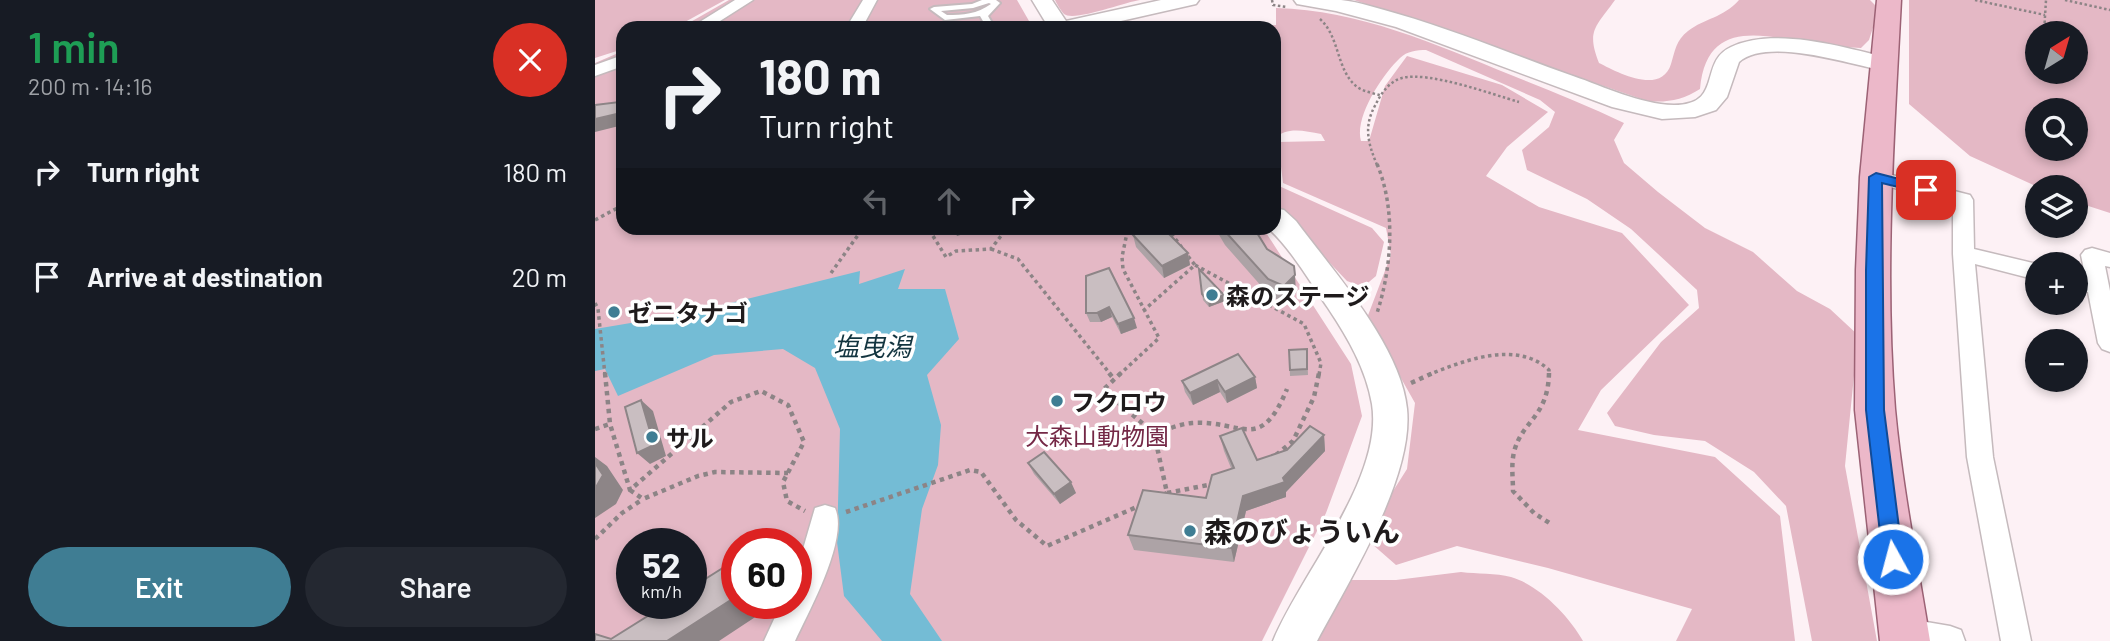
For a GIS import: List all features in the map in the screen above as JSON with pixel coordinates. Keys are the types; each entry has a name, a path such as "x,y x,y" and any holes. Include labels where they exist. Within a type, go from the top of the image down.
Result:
{"main road":[{"path":"1889,0 1876,177 1873,270 1875,410 1904,637"}],"street":[{"path":"710,21 746,0"},
{"path":"858,21 870,0"},
{"path":"1042,0 1056,21"},
{"path":"1093,21 1189,0"},
{"path":"1297,4 1347,7 1387,18 1610,97 1653,109 1678,112 1712,102 1720,91 1726,62 1734,54 1747,48 1790,47 1884,64"},
{"path":"595,71 616,63"},
{"path":"1876,177 1963,200 1964,254 1980,457 2016,641"},
{"path":"1281,223 1365,341 1391,408 1389,440 1376,485 1294,641"},
{"path":"1964,254 2025,268"},
{"path":"2088,277 2092,255 2110,260"},
{"path":"2088,286 2110,343"},
{"path":"779,641 806,586 823,540 828,517"},
{"path":"1904,637 1950,641"}],"lane":[{"path":"932,4 973,6 989,0 996,3 983,15 987,21"},
{"path":"932,4 945,18 986,13"}],"path":[{"path":"1272,0 1273,5 1297,4"},
{"path":"1975,0 2045,15"},
{"path":"2045,21 2046,0"},
{"path":"2065,0 2110,10"},
{"path":"1318,18 1326,22 1341,66 1358,88 1382,96"},
{"path":"1365,341 1382,300 1390,255 1383,181 1367,135 1372,111 1388,87 1400,77 1423,77 1519,103"},
{"path":"595,220 616,209"},
{"path":"831,274 858,235"},
{"path":"991,249 1002,235"},
{"path":"1128,235 1121,262 1143,311 1159,338 1103,390 1154,433 1167,493"},
{"path":"1172,235 1195,265 1304,324 1321,363 1314,397 1293,440 1273,457"},
{"path":"933,236 946,257 956,251 991,249 1018,259 1114,379"},
{"path":"1143,311 1195,265"},
{"path":"595,303 599,318 610,424 630,490 643,499"},
{"path":"1387,394 1455,363 1512,352 1537,359 1549,370 1549,391 1543,411 1514,448 1513,491 1534,513 1551,524"},
{"path":"1154,433 1195,423 1248,431 1267,425 1279,412 1287,389"},
{"path":"630,490 731,402 761,391 788,405 804,442 783,482 787,501 818,517 828,517 970,470 981,472 1016,520 1047,546 1144,504"},
{"path":"595,429 610,424"},
{"path":"595,539 622,513 643,499 664,494 702,475 736,472 788,473"},
{"path":"1156,499 1167,493 1202,489 1214,484"}],"green space":[{"path":"595,0 725,0 687,21 616,21 616,51 595,58"},
{"path":"729,0 1017,0 1029,21 692,21"},
{"path":"1055,0 1140,0 1070,16 1064,14"},
{"path":"1354,0 1615,0 1598,23 1593,36 1599,63 1627,76 1649,80 1666,74 1676,46 1684,34 1727,11 1739,0 1870,0 1879,9 1869,40 1861,48 1832,47 1766,36 1730,39 1716,48 1705,64 1700,89 1681,98 1654,102"},
{"path":"1909,0 2110,0 2110,213 2088,206 2088,175 2025,175 2025,181 1970,156 1909,104"},
{"path":"1276,8 1307,10 1367,22 1482,63 1624,123 1614,140 1624,163 1705,228 1753,252 1797,291 1830,309 1858,335 1845,466 1877,641 1812,641 1786,506 1754,472 1705,441 1654,435 1615,426 1607,413 1661,342 1699,308 1697,290 1631,229 1587,199 1527,170 1522,150 1549,127 1555,112 1540,100 1426,50 1406,54 1386,74 1366,108 1360,131 1361,141 1369,141 1385,86 1407,56 1502,85 1548,112 1507,147 1486,176 1539,207 1622,233 1689,305 1601,390 1578,430 1715,457 1780,516 1795,641 1676,641 1692,609 1548,568 1457,546 1396,565 1364,537 1407,469 1415,403 1367,318 1391,255 1386,228 1283,183 1281,142 1325,141 1321,134 1296,130 1281,134 1281,21 1276,21"},
{"name":"大森山動物園","path":"616,54 616,235 1268,235 1351,364 1362,416 1326,513 1262,641 595,641 595,63"},
{"path":"1281,187 1372,228 1384,242 1376,276 1363,287 1347,281 1281,211"},
{"path":"1461,572 1505,576 1522,581 1542,594 1561,612 1583,641 1309,641 1351,580 1396,580"}],"water":[{"name":"塩曳潟","path":"905,269 898,289 945,289 959,339 927,375 941,425 938,465 922,509 910,594 942,641 882,641 844,596 837,542 840,429 815,368 783,349 714,355 618,396 605,369 595,371 595,329 690,313 860,271 859,284"}],"building":[{"path":"616,102 616,114 595,119 595,105"},
{"path":"1133,235 1170,235 1188,253 1162,266"},
{"path":"1228,235 1258,235 1267,249 1294,266 1295,275 1284,286 1268,279"},
{"path":"1109,268 1134,318 1118,324 1109,307 1097,313 1086,313 1086,276"},
{"name":"森のステージ","path":"1199,269 1224,295 1208,301 1202,294"},
{"path":"1307,349 1307,369 1290,370 1289,350"},
{"path":"1238,354 1255,377 1225,392 1217,380 1190,393 1182,381"},
{"path":"641,400 654,445 637,453 625,407"},
{"path":"1310,426 1324,435 1283,478 1285,482 1243,496 1231,548 1128,535 1143,490 1206,498 1212,475 1234,468 1220,436 1242,428 1257,460 1287,450"},
{"path":"1044,452 1071,482 1054,494 1028,463"},
{"path":"595,463 603,475 595,489"},
{"path":"721,569 721,606 707,615 707,578"},
{"path":"643,619 701,619 667,641 595,641 595,634 611,639"}],"place":[{"name":"森のステージ","path":"1212,295"},
{"name":"ゼニタナゴ","path":"614,312"},
{"name":"フクロウ","path":"1057,401"},
{"name":"サル","path":"652,437"},
{"name":"森のびょういん","path":"1190,531"}],"route":[{"path":"1893,559 1875,410 1873,270 1876,177 1926,190"}]}
